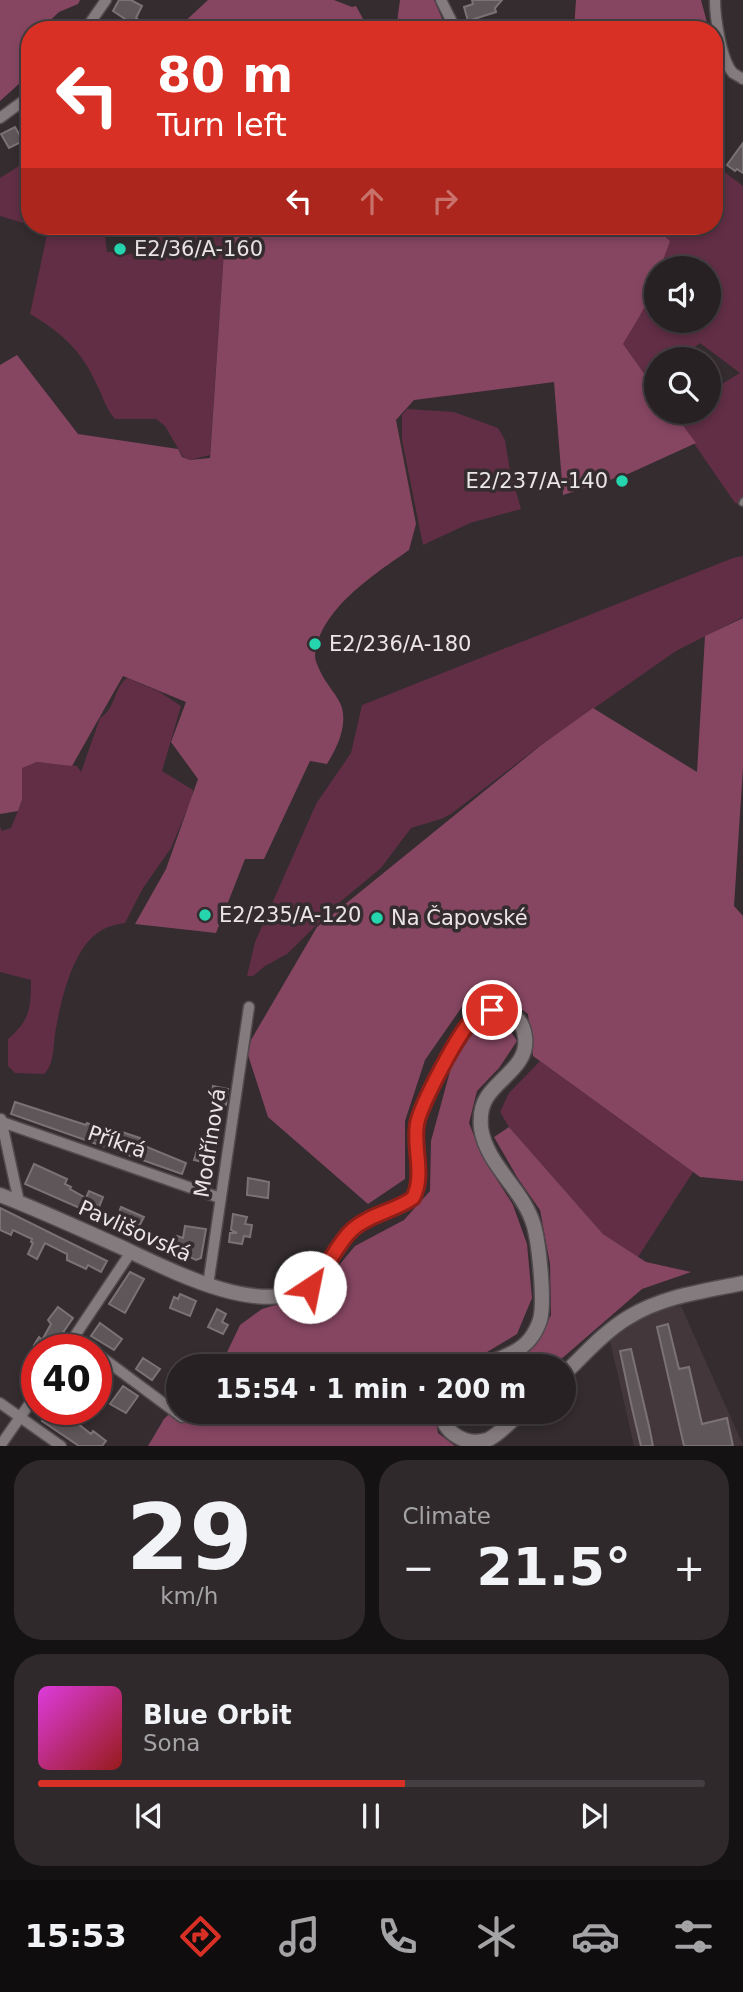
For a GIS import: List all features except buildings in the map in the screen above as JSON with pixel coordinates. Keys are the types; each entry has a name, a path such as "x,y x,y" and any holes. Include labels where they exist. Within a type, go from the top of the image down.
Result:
{"street":[{"path":"91,21 106,0"},
{"path":"441,0 452,21"},
{"path":"715,0 717,21"},
{"path":"723,48 726,61 733,73 743,79"},
{"path":"0,118 21,103"},
{"name":"Modřínová","path":"208,1285 249,1007"},
{"name":"Pavlišovská","path":"0,1195 184,1278 256,1295 293,1293 310,1287 328,1259 357,1226 413,1198 420,1179 415,1147 418,1121 427,1099 463,1031 476,1016 492,1010 506,1012 517,1018 524,1029 526,1042 523,1056 486,1098 480,1114 481,1130 496,1163 532,1220 542,1305 540,1320 532,1337 520,1349 509,1354"},
{"path":"1,1119 19,1202"},
{"name":"Příkrá","path":"1,1119 220,1198"},
{"path":"75,1334 131,1252"},
{"path":"576,1362 628,1317 647,1307 686,1295 743,1283"},
{"path":"112,1365 166,1405"},
{"path":"0,1403 61,1446"},
{"path":"0,1446 20,1418"},
{"path":"445,1424 450,1432 462,1440 473,1441 487,1440 506,1424"}],"shaded area":[{"path":"0,0 80,0 78,4 59,12 50,21 21,21 21,82 0,101"},
{"path":"208,0 334,0 356,6 364,21 185,21"},
{"path":"400,0 434,0 443,21 397,21"},
{"path":"576,0 701,0 707,21 575,21"},
{"path":"21,165 21,222 0,216 0,178"},
{"path":"723,171 743,186 743,505 735,503 681,424 721,424 721,385 740,373 721,359 721,347 705,347 700,343 695,347 644,347 644,373 622,344 644,296 644,333 721,333 721,256 659,256 663,235 723,235"},
{"path":"47,235 107,235 107,252 127,255 134,253 156,235 226,235 210,455 190,460 183,457 165,426 156,419 115,419 77,352 52,328 30,314"},
{"path":"226,235 663,235 670,241 664,256 644,256 644,308 623,344 644,373 644,424 682,424 696,443 628,474 563,495 554,382 414,400 396,420 416,524 409,550 365,582 338,608 319,639 315,656 322,676 342,708 340,737 327,764 310,761 264,859 245,859 216,933 135,924 166,869 198,779 171,742 186,702 123,676 72,766 37,762 22,768 22,800 18,811 0,814 0,365 17,355 78,434 178,449 182,457 190,460 210,458"},
{"path":"407,409 454,412 498,428 505,440 510,471 521,509 470,523 423,545 402,440 402,415"},
{"path":"743,556 743,617 676,651 537,748 451,814 411,828 381,868 340,902 287,954 253,976 247,976 255,942 316,804 351,753 362,705"},
{"path":"743,618 743,768 734,906 743,916 743,1181 700,1177 533,1056 528,1014 500,994 466,1001 425,1060 405,1121 405,1179 368,1204 268,1117 248,1055 251,1040 317,927 540,746 593,708 697,772 705,636"},
{"path":"127,678 160,692 181,706 162,771 193,790 192,798 171,848 143,888 125,923 98,932 79,954 57,1022 50,1066 44,1074 15,1073 8,1066 8,1039 21,1026 28,1013 31,980 0,972 0,827 2,831 11,828 22,801 21,768 37,762 77,766 81,772 100,718 109,709 119,687"},
{"path":"503,1020 517,1041 499,1068 477,1091 469,1123 482,1156 513,1205 527,1244 532,1298 517,1334 484,1354 226,1354 240,1325 262,1309 316,1293 355,1246 404,1220 430,1191 431,1141 452,1064 479,1024"},
{"path":"540,1061 693,1172 638,1257 603,1234 509,1127 500,1112 509,1093"},
{"path":"509,1127 603,1234 646,1262 691,1272 642,1289 567,1354 524,1354 536,1345 551,1315 550,1264 540,1210 494,1137"},
{"path":"681,1306 743,1446 634,1446 610,1341 629,1322 661,1308"},
{"path":"166,1417 166,1424 436,1424 438,1433 455,1446 148,1446"}],"place":[{"name":"E2/36/A-160","path":"120,249"},
{"name":"E2/237/A-140","path":"622,481"},
{"name":"E2/236/A-180","path":"315,644"},
{"name":"E2/235/A-120","path":"205,915"},
{"name":"Na Čapovské","path":"377,918"}],"route":[{"path":"310,1287 350,1232 413,1198 420,1179 415,1147 418,1121 427,1099 463,1031 476,1016 492,1010"}]}
